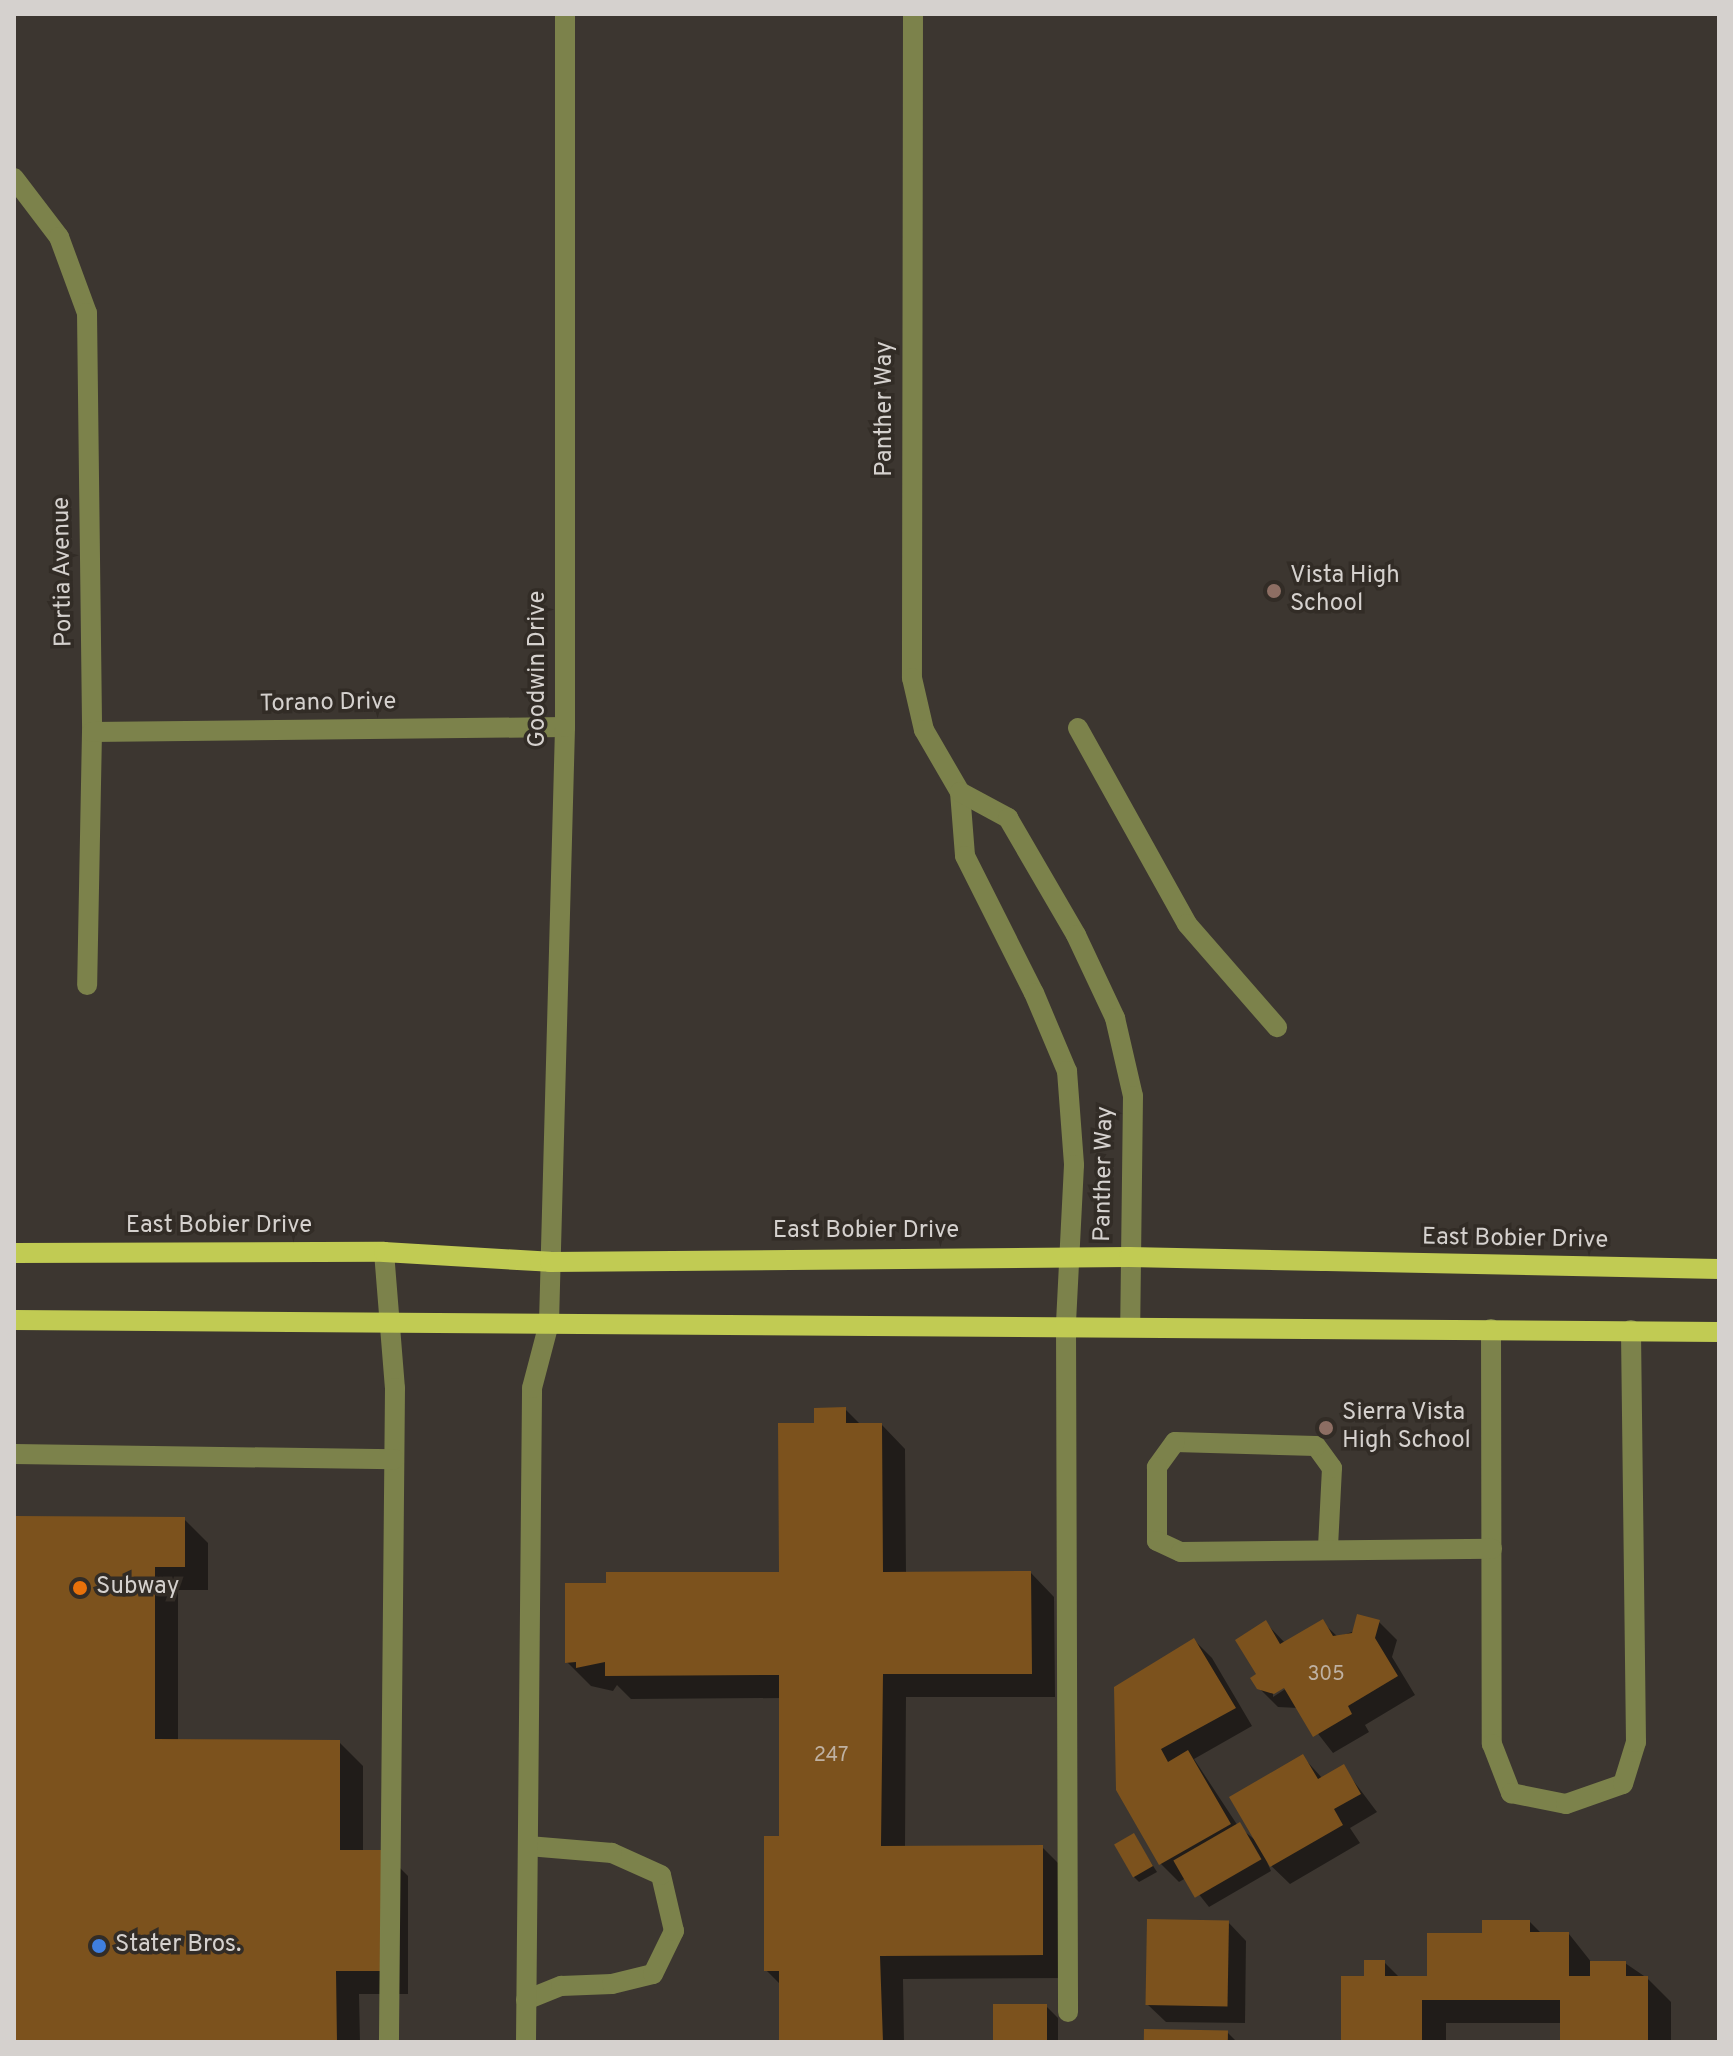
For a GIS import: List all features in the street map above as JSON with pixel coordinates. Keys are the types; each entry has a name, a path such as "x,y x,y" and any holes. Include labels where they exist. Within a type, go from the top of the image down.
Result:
{"main road":[{"name":"East Bobier Drive","path":"14,1253 384,1252 550,1262 1129,1257 1719,1269"},
{"path":"14,1320 1066,1325 1719,1332"}],"street":[{"name":"Goodwin Drive","path":"526,2042 532,1388 549,1323 565,727 565,14"},
{"name":"Panther Way","path":"913,14 912,678 924,730 960,792 965,856 1034,993 1067,1071 1074,1165 1066,1325 1068,2012"},
{"name":"Portia Avenue","path":"14,178 59,237 87,313 92,732 87,985"},
{"name":"Torano Drive","path":"92,732 565,727"},
{"path":"1078,728 1187,924 1277,1027"},
{"name":"Panther Way","path":"960,792 1008,818 1076,935 1115,1018 1133,1096 1130,1327"},
{"path":"384,1252 390,1323 394,1459 389,2042"},
{"path":"1491,1329 1492,1744 1511,1793 1566,1804 1623,1784 1636,1742 1631,1330"},
{"path":"1328,1547 1332,1468 1316,1446 1175,1442 1157,1467 1157,1541 1181,1552 1328,1547 1492,1549"},
{"path":"14,1454 394,1459"},
{"path":"526,2000 561,1986 612,1984 653,1974 674,1931 661,1875 612,1853 528,1846"}],"building":[{"path":"846,1407 846,1423 882,1423 883,1572 1031,1571 1032,1674 883,1674 881,1846 1043,1845 1043,1955 880,1956 883,2042 779,2042 779,1971 764,1971 764,1836 779,1836 779,1675 605,1676 605,1662 576,1668 576,1662 565,1663 565,1583 606,1583 606,1572 779,1572 778,1423 814,1423 814,1408"},
{"path":"14,1516 185,1517 185,1567 155,1567 155,1739 340,1740 340,1850 385,1850 385,1971 336,1971 337,2042 14,2042"},
{"path":"1357,1614 1380,1620 1375,1638 1398,1676 1348,1706 1352,1714 1313,1737 1284,1688 1274,1694 1257,1689 1250,1678 1256,1674 1235,1640 1266,1620 1280,1644 1323,1619 1333,1636 1352,1633"},
{"path":"1194,1638 1236,1708 1161,1749 1168,1762 1188,1750 1231,1824 1159,1865 1116,1790 1114,1687"},
{"path":"1303,1754 1318,1779 1344,1764 1361,1794 1334,1809 1343,1825 1270,1867 1229,1797"},
{"path":"1240,1822 1262,1859 1195,1898 1173,1860"},
{"path":"1134,1833 1153,1866 1133,1877 1114,1844"},
{"path":"1147,1919 1229,1920 1227,2006 1145,2005"},
{"path":"1482,1920 1530,1920 1530,1932 1569,1932 1569,1976 1590,1976 1590,1961 1626,1961 1626,1976 1648,1976 1648,2042 1560,2042 1560,2000 1422,2000 1422,2042 1341,2042 1341,1976 1364,1976 1364,1960 1385,1960 1385,1976 1427,1976 1427,1933 1482,1933"},
{"path":"993,2004 1047,2004 1047,2042 993,2042"},
{"path":"1144,2029 1228,2030 1228,2042 1144,2042"}],"place":[{"name":"Vista High School","path":"1274,591"},
{"name":"Sierra Vista High School","path":"1326,1428"},
{"name":"Subway","path":"80,1588"},
{"name":"Stater Bros.","path":"99,1946"}]}
